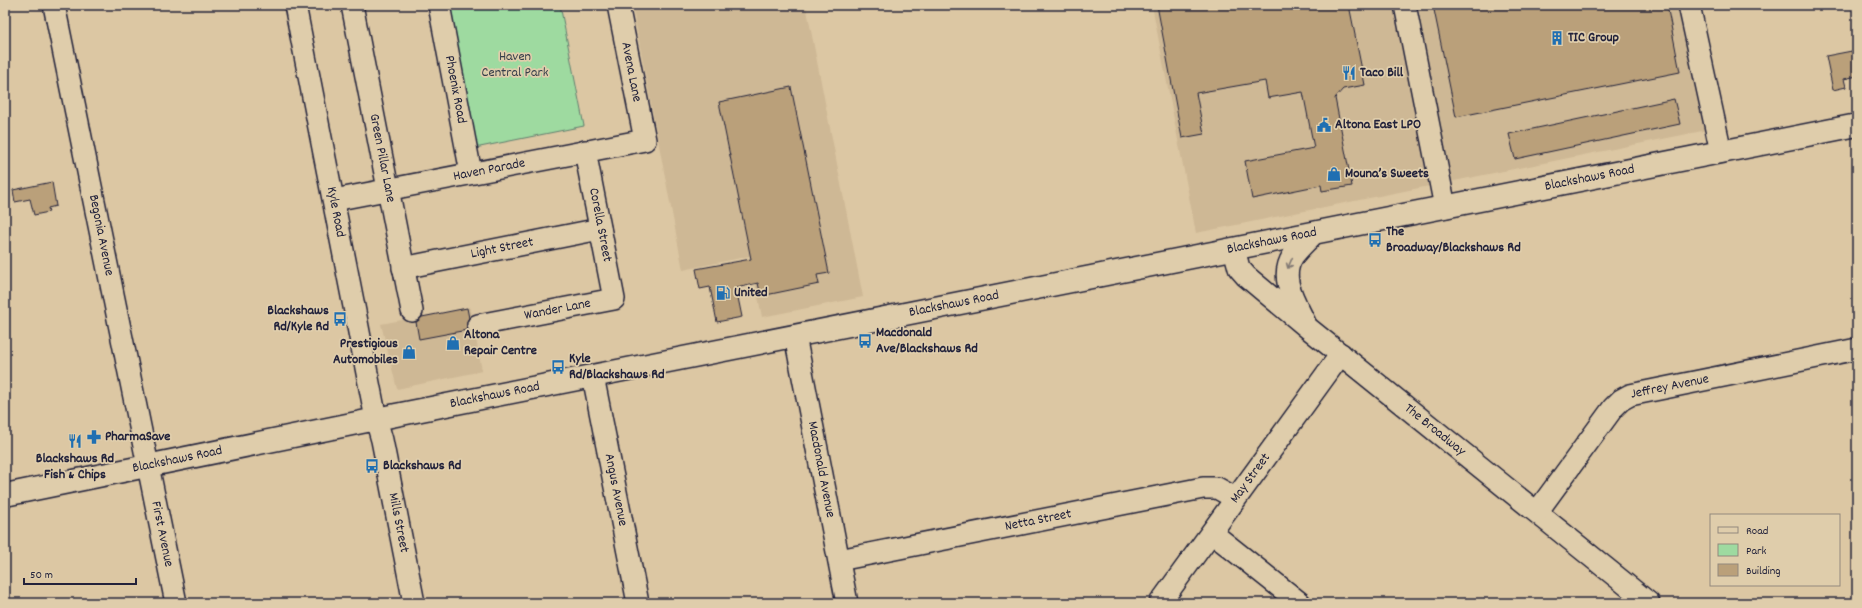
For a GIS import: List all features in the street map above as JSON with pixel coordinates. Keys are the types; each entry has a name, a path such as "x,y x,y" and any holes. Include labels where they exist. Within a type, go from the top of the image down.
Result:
{"main road":[{"name":"Blackshaws Road","path":"5,494 1857,125"}],"street":[{"name":"Begonia Avenue","path":"54,5 148,466"},
{"name":"Kyle Road","path":"296,5 376,419"},
{"name":"Green Pillar Lane","path":"352,5 412,311"},
{"name":"Phoenix Road","path":"439,5 471,173"},
{"name":"Avena Lane","path":"618,5 645,140"},
{"path":"1405,5 1445,207"},
{"path":"1689,5 1721,152"},
{"name":"Haven Parade","path":"334,200 645,140"},
{"name":"Corella Street","path":"585,151 614,299"},
{"name":"Light Street","path":"403,268 600,229"},
{"path":"1308,328 1287,282 1288,269 1293,257 1314,233"},
{"name":"The Broadway","path":"1234,249 1239,268 1246,276 1308,328 1649,603"},
{"name":"Wander Lane","path":"478,325 614,299"},
{"name":"Macdonald Avenue","path":"795,336 847,603"},
{"name":"Jeffrey Avenue","path":"1537,512 1613,408 1621,400 1630,395 1857,349"},
{"name":"May Street","path":"1160,603 1341,354"},
{"name":"Angus Avenue","path":"593,376 638,603"},
{"name":"Mills Street","path":"376,419 382,440 414,603"},
{"name":"First Avenue","path":"148,466 176,603"},
{"name":"Netta Street","path":"839,560 1203,488 1217,488 1235,498"},
{"path":"1212,533 1300,603"}],"shaded area":[{"path":"632,5 806,5 863,297 762,317 750,256 683,270"},
{"path":"1152,5 1700,5 1727,126 1196,233"},
{"path":"470,307 482,371 397,389 381,324"}],"green space":[{"name":"Haven Central Park","path":"446,5 560,5 584,126 475,148"}],"building":[{"path":"1157,5 1349,5 1365,85 1343,89 1335,98 1352,186 1322,191 1321,185 1252,199 1245,161 1314,148 1303,92 1268,98 1265,81 1196,93 1204,134 1182,138"},
{"name":"TIC Group","path":"1433,5 1667,5 1680,72 1456,117"},
{"path":"1857,50 1857,76 1844,79 1846,87 1833,90 1826,56"},
{"path":"791,87 829,273 817,275 819,284 761,296 758,283 736,288 742,317 717,322 710,287 700,289 696,269 751,259 719,102"},
{"path":"1674,99 1680,124 1515,159 1509,134"},
{"path":"52,182 56,206 48,208 49,212 34,215 30,199 15,202 13,190"},
{"path":"467,308 469,318 467,321 467,330 419,339 416,322 422,317"}],"place":[{"name":"TIC Group","path":"1557,38"},
{"name":"Taco Bill","path":"1349,73"},
{"name":"Altona East LPO","path":"1324,125"},
{"name":"Mouna’s Sweets","path":"1334,174"},
{"name":"The Broadway/Blackshaws Rd","path":"1375,240"},
{"name":"United","path":"723,293"},
{"name":"Blackshaws Rd/Kyle Rd","path":"340,319"},
{"name":"Macdonald Ave/Blackshaws Rd","path":"865,341"},
{"name":"Altona Repair Centre","path":"453,343"},
{"name":"Prestigious Automobiles","path":"409,352"},
{"name":"Kyle Rd/Blackshaws Rd","path":"558,367"},
{"name":"PharmaSave","path":"94,437"},
{"name":"Blackshaws Rd Fish & Chips","path":"75,441"},
{"name":"Blackshaws Rd","path":"372,466"}]}
